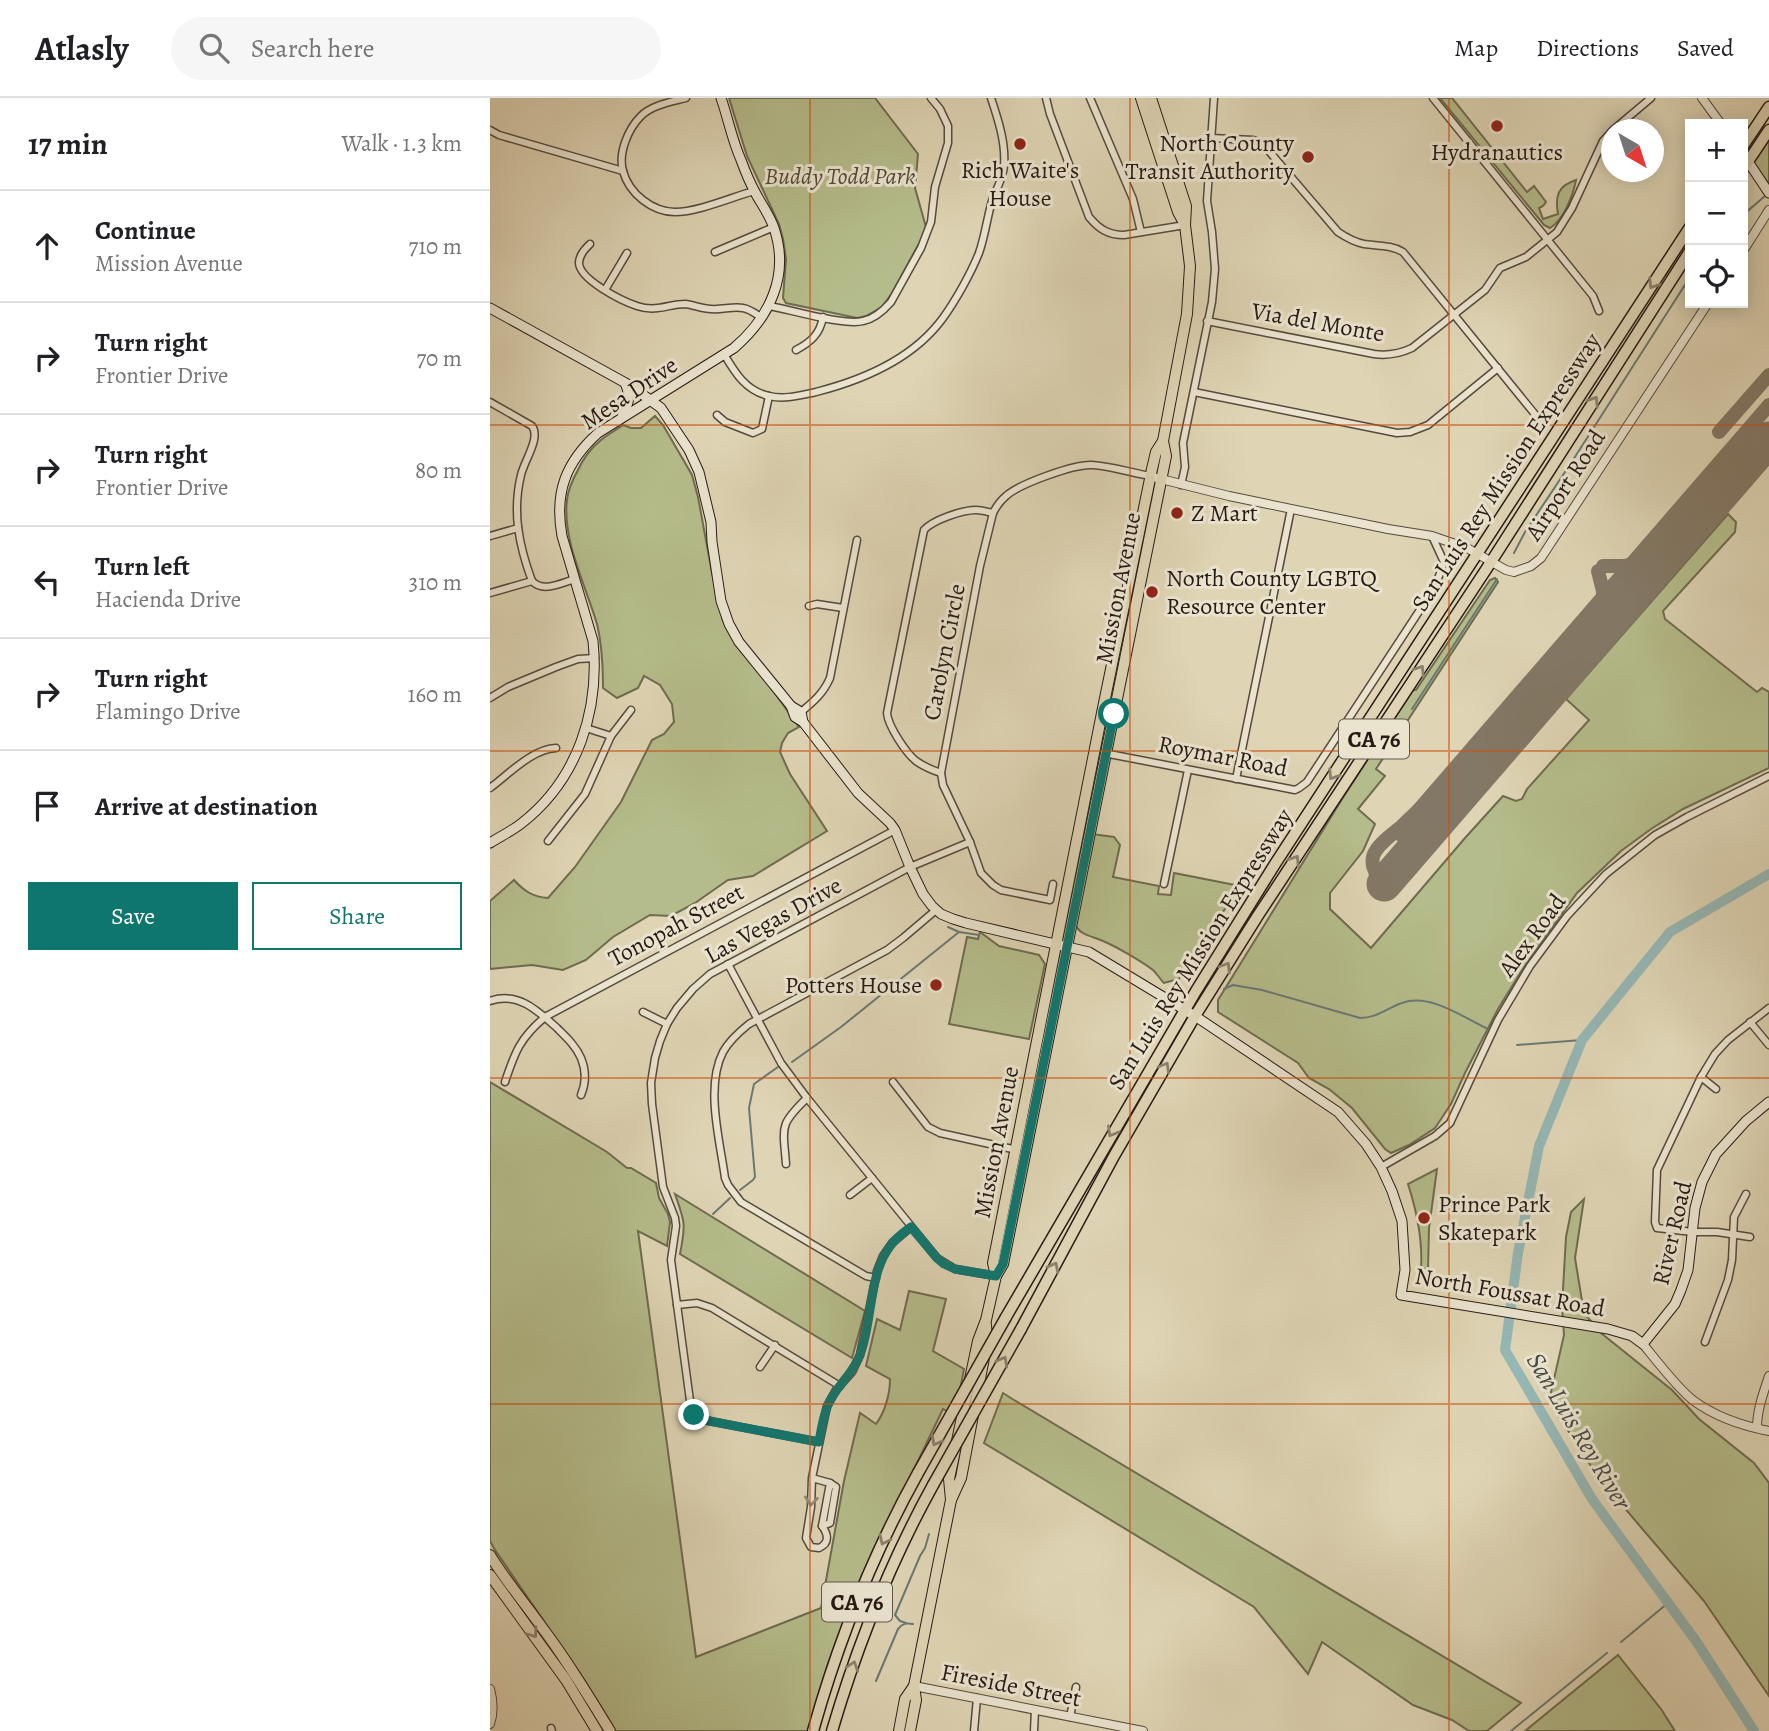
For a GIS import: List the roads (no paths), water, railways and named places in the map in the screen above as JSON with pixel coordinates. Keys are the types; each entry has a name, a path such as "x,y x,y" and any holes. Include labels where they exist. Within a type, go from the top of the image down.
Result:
{"highway":[{"path":"1748,138 1769,107"},
{"path":"1748,157 1769,130"},
{"name":"San Luis Rey Mission Expressway","path":"813,1731 826,1685 861,1592 880,1547 918,1473 1184,1009 1275,864 1685,235"},
{"name":"San Luis Rey Mission Expressway","path":"832,1731 873,1613 933,1485 1114,1156 1195,1016 1685,259"}],"main road":[{"name":"Mesa Drive","path":"490,843 525,821 551,794 572,763 586,728 594,690 595,658 590,628 559,519 563,484 576,456 598,433 653,403 745,339 770,306 778,282 779,261 774,227 739,156 721,98"},
{"name":"Mission Avenue","path":"1142,98 1178,212 1185,225"},
{"name":"Mission Avenue","path":"1100,753 1120,682 1136,605 1156,478 1156,452 1163,441 1187,314 1190,267 1185,225 1186,206 1151,98"},
{"path":"1748,167 1769,193"},
{"path":"490,308 625,383 662,408 689,450 699,472 711,522 721,601 729,624 739,642 791,706 800,712 803,722"},
{"path":"621,419 629,401 629,391 625,383"},
{"name":"Mission Avenue","path":"910,1731 916,1700 914,1686 951,1500 961,1478 988,1342 986,1320 996,1276 993,1263 1021,1150 1062,946 1100,753 1115,649 1137,543 1156,478"},
{"path":"1136,605 1131,597 1139,550 1137,543"},
{"path":"1115,649 1115,676 1120,682"},
{"path":"791,706 795,717 803,722 858,793 895,830 923,894 936,910"},
{"name":"North Foussat Road","path":"936,910 953,919 1089,952 1195,1016 1338,1112 1366,1144 1392,1191 1402,1221 1405,1270 1401,1295 1608,1329 1632,1336 1643,1344"},
{"name":"River Road","path":"1643,1344 1675,1304 1688,1270 1695,1208 1702,1182 1716,1154 1746,1121 1769,1102"},
{"path":"490,1555 493,1576 566,1680 597,1731"},
{"path":"493,1576 566,1660 610,1731"},
{"name":"Mission Avenue","path":"900,1731 905,1699 914,1686"}],"street":[{"path":"686,98 655,107 643,114 632,126 626,139 622,168 632,187 653,207 674,212 689,211 754,191"},
{"path":"770,306 848,322 862,322 891,303 932,222 935,187 948,143 948,126 931,98"},
{"path":"724,354 743,383 761,394 780,398 796,397 878,370 925,338 942,319 978,255 1004,167 1004,149 991,98"},
{"path":"1046,98 1089,217 1104,232 1115,235 1185,225"},
{"path":"1090,98 1133,199 1141,232"},
{"path":"1181,485 1185,467 1183,443 1212,302 1215,269 1207,201 1214,98"},
{"path":"1433,98 1593,296 1599,311"},
{"name":"Via del Monte","path":"1625,119 1651,98"},
{"path":"1702,98 1717,119"},
{"path":"490,130 499,135 623,171"},
{"path":"1211,138 1253,140 1262,143 1338,232 1351,241 1396,248 1403,252 1538,418"},
{"name":"Via del Monte","path":"1208,321 1386,356 1412,348 1485,290 1500,268 1526,257 1557,232 1568,215 1601,145"},
{"path":"1747,245 1769,210"},
{"path":"715,252 774,227"},
{"path":"590,244 581,254 580,268 589,280 636,306 660,308 688,304 709,309 739,307 747,308 762,318"},
{"path":"605,290 627,253"},
{"name":"Airport Road","path":"1156,478 1291,509 1432,536 1456,543 1514,572 1531,566 1541,558 1705,308"},
{"path":"796,350 807,345 816,336 823,317"},
{"path":"1194,391 1397,433 1410,432 1428,425 1498,368"},
{"path":"717,415 725,422 753,433 762,429 769,396"},
{"path":"490,402 535,429 536,439 519,485 516,520 518,537 532,581 537,587 544,587 575,579"},
{"path":"1053,884 1050,900 1001,890 993,885 981,873 970,842 943,785 941,773 911,756 888,722 887,713 924,530 928,525 957,513 976,510 993,513 1007,495 1018,488 1069,468 1091,465 1156,478"},
{"path":"1236,779 1291,509"},
{"name":"Carolyn Circle","path":"941,773 980,566 993,513"},
{"path":"490,536 518,528"},
{"name":"Roymar Road","path":"1100,753 1295,790 1299,788 1307,782 1435,587 1444,562 1432,536"},
{"path":"800,712 818,698 830,678 856,540"},
{"path":"490,593 532,581"},
{"path":"809,607 817,604 843,608"},
{"path":"490,698 508,687 567,663 595,658"},
{"path":"548,841 585,794 611,736 631,710"},
{"path":"586,728 611,736"},
{"path":"490,776 493,786 537,752 556,748"},
{"path":"1164,884 1188,769"},
{"name":"Alex Road","path":"1381,1167 1434,1136 1450,1123 1498,1020 1530,966 1567,916 1606,874 1655,835 1769,776"},
{"name":"Tonopah Street","path":"505,1082 515,1052 524,1038 545,1017 895,830"},
{"name":"Las Vegas Drive","path":"819,1442 699,1419 691,1408 671,1260 675,1218 663,1187 652,1104 651,1083 655,1058 667,1024 677,1008 710,974 910,867 970,842"},
{"path":"876,1278 866,1276 741,1202 725,1178 714,1101 714,1082 723,1052 734,1037 757,1019 887,950 936,910"},
{"path":"728,964 781,1063 937,1258 955,1269 996,1276"},
{"path":"490,1000 506,998 523,1002 545,1017 569,1041 581,1056 585,1076 581,1095"},
{"path":"1750,1237 1657,1228 1657,1170 1701,1077 1715,1054 1728,1040 1769,1008"},
{"path":"643,1012 667,1024"},
{"path":"1750,1022 1769,1045"},
{"path":"1701,1077 1716,1089"},
{"path":"893,1082 928,1126 940,1133 1021,1150"},
{"path":"786,1164 783,1131 787,1119 807,1098"},
{"path":"850,1195 872,1178"},
{"path":"1705,1342 1728,1280 1734,1217 1746,1194"},
{"path":"812,1478 830,1483 822,1526 828,1537 818,1548 811,1546 806,1538 812,1478 827,1406 852,1372 860,1355 883,1256 892,1243 911,1227"},
{"path":"677,1305 697,1303 712,1308 840,1386"},
{"name":"North Foussat Road","path":"1643,1344 1693,1401 1731,1421 1769,1430"},
{"path":"760,1367 775,1345"},
{"path":"1757,1428 1759,1407 1769,1376"},
{"name":"Fireside Street","path":"914,1686 1143,1731"},
{"path":"1070,1717 1076,1687"},
{"path":"490,1689 493,1699 490,1724"},
{"path":"974,1731 976,1698"},
{"path":"1034,1731 1035,1710"}],"waterway":[{"path":"1748,211 1765,196"},
{"path":"1514,553 1685,285"},
{"path":"1412,709 1497,579"},
{"name":"San Luis Rey River","path":"1754,1731 1696,1641 1592,1499 1505,1350 1518,1253 1539,1146 1582,1040 1670,932 1769,874"},
{"path":"948,927 979,935"},
{"path":"792,1062 841,1027 959,932"},
{"path":"1224,989 1233,985 1262,990 1360,1018 1377,1015 1402,1003 1423,1001 1445,1007 1486,1028"},
{"path":"1517,1045 1582,1040"},
{"path":"740,1190 755,1177 749,1108 754,1084 778,1067"},
{"path":"713,1214 730,1198"},
{"path":"906,1623 895,1615 929,1534"},
{"path":"1621,1642 1668,1603"},
{"path":"876,1681 898,1629 905,1624 913,1624"},
{"path":"1511,1731 1607,1653"}],"place":[{"name":"Hydranautics","path":"1497,126"},
{"name":"Rich Waite's House","path":"1020,144"},
{"name":"North County Transit Authority","path":"1308,157"},
{"name":"Z Mart","path":"1177,513"},
{"name":"North County LGBTQ Resource Center","path":"1152,592"},
{"name":"Potters House","path":"936,985"},
{"name":"Prince Park Skatepark","path":"1424,1218"}],"park label":[{"name":"Buddy Todd Park","path":"840,176"}]}
